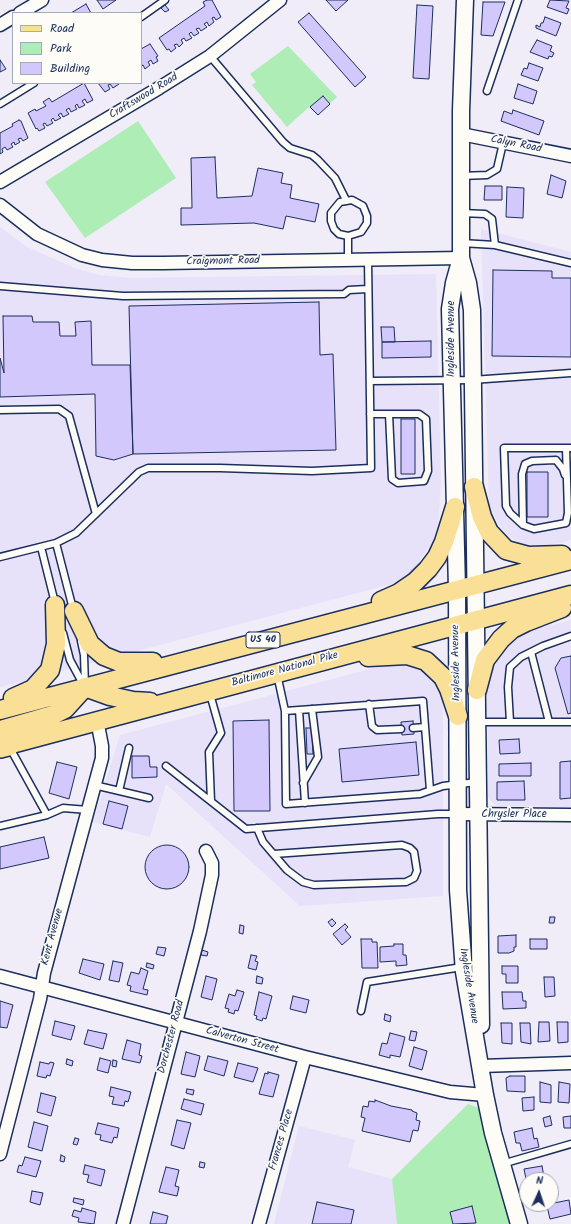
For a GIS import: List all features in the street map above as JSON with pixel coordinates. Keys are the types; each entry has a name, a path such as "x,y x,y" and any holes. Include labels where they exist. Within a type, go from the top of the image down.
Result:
{"main road":[{"name":"Ingleside Avenue","path":"465,0 461,134 461,251 472,310 482,1066"},
{"name":"Ingleside Avenue","path":"461,251 450,310 457,625 458,890 464,967 482,1066 485,1095 493,1133 519,1224"},
{"path":"474,487 482,517 487,527 497,542 506,550 528,556 571,555"},
{"path":"341,620 399,593 415,582 428,570 437,557 444,542 455,507"},
{"name":"US 40","path":"0,710 571,560"},
{"name":"Baltimore National Pike","path":"2,742 97,720 571,595"},
{"path":"477,690 485,660 501,639 512,629 571,604"},
{"path":"0,704 33,689 50,670 56,644 55,605"},
{"path":"74,611 90,644 108,659 133,663 186,661"},
{"path":"316,662 394,655 416,657 426,661 443,677 449,689 458,716"},
{"path":"2,742 65,709 85,687 133,701 161,703"}],"street":[{"path":"22,12 42,0"},
{"name":"Craftswood Road","path":"0,182 159,88 210,56 280,0"},
{"path":"0,25 12,18"},
{"name":"Calyn Road","path":"461,134 571,156"},
{"name":"Craigmont Road","path":"0,205 37,234 82,255 102,260 132,263 368,260 461,251"},
{"name":"Kent Avenue","path":"0,1154 65,890 102,758 102,746 97,720"},
{"name":"Chrysler Place","path":"458,814 571,815"},
{"name":"Dorchester Road","path":"123,1224 200,931 212,875 212,862 206,851"},
{"name":"Calverton Street","path":"0,976 305,1057 450,1092 485,1095"},
{"name":"Frances Place","path":"259,1224 305,1057"},
{"path":"482,1066 571,1064"}],"lane":[{"path":"142,16 165,0"},
{"path":"487,91 518,0"},
{"path":"210,56 283,142 290,148 312,155 335,178 346,200"},
{"path":"0,104 32,84"},
{"path":"461,176 488,175 497,169 503,143"},
{"path":"346,200 352,200 363,206 367,216 367,223 361,232 348,236 339,234 334,228 331,221 331,213 334,207 346,200"},
{"path":"461,213 485,214 492,220 495,245"},
{"path":"348,236 348,260"},
{"path":"461,251 495,245 571,263"},
{"path":"0,557 56,543 76,533 139,472 148,468 220,468 312,471 371,468 367,289 368,260"},
{"path":"0,286 123,296 344,294 349,290 367,289"},
{"path":"370,380 472,380 571,373"},
{"path":"0,410 59,409 69,416 96,514"},
{"path":"370,414 389,414 418,414 426,419 428,471 424,481 398,483 392,479 390,475 389,414"},
{"path":"504,448 568,448 569,519 561,526 534,529 523,525 510,513 506,506 504,448"},
{"path":"523,525 522,474 525,464 528,461 556,460 563,469 568,488"},
{"path":"56,543 84,655 85,687"},
{"path":"41,547 70,660 85,687"},
{"path":"510,722 508,687 510,667 531,652 571,636"},
{"path":"531,652 549,722"},
{"path":"276,673 285,711 286,804 420,794 443,786 479,782"},
{"path":"209,691 221,733 209,752 211,801"},
{"path":"285,711 423,701 430,790"},
{"path":"369,704 372,726 378,730 401,729"},
{"path":"303,783 318,757 312,709"},
{"path":"299,710 305,803"},
{"path":"477,722 571,722"},
{"path":"413,728 425,727"},
{"path":"2,742 46,815"},
{"path":"120,791 129,748"},
{"path":"166,766 246,828 438,814 458,814"},
{"path":"94,785 149,798"},
{"path":"0,826 46,815 63,808 88,810"},
{"path":"257,828 263,842 287,870 304,882 314,884 406,882 414,878 417,871 414,852 410,848 402,845 274,854"},
{"path":"361,1011 367,982 464,967"},
{"path":"502,1164 571,1144"}],"shaded area":[{"path":"0,227 27,247 77,269 99,275 131,278 436,274 441,483 438,526 432,542 414,569 403,581 0,687"},
{"path":"481,229 571,252 571,540 546,546 527,546 511,538 501,527 489,508"},
{"path":"571,620 571,807 499,806 492,803 488,796 488,731 485,699 491,667 498,652 518,634"},
{"path":"393,663 405,663 430,675 438,685 443,699 443,896 300,906 166,784 150,837 93,822 120,735"},
{"path":"299,1126 355,1140 348,1167 392,1179 397,1224 274,1224"}],"green space":[{"path":"288,46 337,97 317,115 309,107 287,127 252,85 256,82 250,74"},
{"path":"138,121 176,178 85,238 45,182"},
{"path":"468,1104 479,1108 482,1116 512,1224 397,1224 392,1179"}],"building":[{"path":"97,0 116,0 103,9"},
{"path":"212,0 221,17 216,20 214,17 212,18 214,22 209,26 207,22 204,24 207,27 201,31 199,28 196,29 199,33 194,36 191,32 189,34 192,38 186,41 184,38 181,40 183,43 179,47 177,44 174,45 176,48 171,52 169,49 167,50 159,38 205,6 203,2"},
{"path":"326,0 348,0 336,11"},
{"path":"550,0 569,1 566,8 569,9 567,14 547,7"},
{"path":"483,2 505,2 493,36 481,35"},
{"path":"86,4 90,12 73,12"},
{"path":"165,5 169,10 165,12 161,8"},
{"path":"417,5 433,6 429,79 413,78"},
{"path":"309,13 366,77 355,87 298,22"},
{"path":"545,17 561,23 556,36 536,28 536,25 540,27"},
{"path":"537,40 552,46 550,51 554,53 552,57 549,56 548,59 530,52"},
{"path":"150,44 158,56 156,57 158,61 153,64 151,60 148,62 150,65 145,69 142,66 142,48"},
{"path":"0,60 6,69 0,72"},
{"path":"529,63 543,68 538,81 521,75 524,68 527,69"},
{"path":"82,84 85,84 93,100 87,103 85,99 82,101 85,105 79,108 77,104 75,106 77,109 71,112 69,108 66,110 69,114 63,117 61,113 58,115 61,118 55,121 53,118 51,120 53,123 47,126 45,123 43,124 45,128 39,131 37,128 36,129 28,113 46,106 43,102 49,98 52,102"},
{"path":"99,84 110,84 108,85 110,89 105,92"},
{"path":"110,84 119,84 113,88"},
{"path":"518,84 537,91 533,104 514,98"},
{"path":"323,96 330,104 318,115 310,107"},
{"path":"513,110 544,121 539,135 501,121 504,111 512,114"},
{"path":"19,120 21,121 28,138 23,141 21,138 18,139 20,142 15,145 14,142 11,144 13,147 7,150 5,147 2,149 3,152 0,154 0,133 13,126 12,124"},
{"path":"215,157 217,198 252,196 258,168 283,173 281,183 292,185 290,198 319,204 315,222 286,216 283,229 254,223 181,225 181,208 192,208 191,158"},
{"path":"551,175 566,181 562,198 547,194"},
{"path":"485,186 502,186 502,200 484,200"},
{"path":"507,187 524,188 523,218 506,217"},
{"path":"493,270 552,271 552,278 571,278 571,357 492,356"},
{"path":"319,302 320,355 333,354 336,450 133,454 129,306"},
{"path":"3,316 32,316 33,322 59,322 60,336 76,336 75,322 91,321 92,365 130,365 133,454 114,460 96,456 95,394 0,397 0,358 4,373"},
{"path":"381,327 394,327 395,342 382,342"},
{"path":"431,341 431,357 382,358 382,342"},
{"path":"401,419 415,419 415,474 401,474"},
{"path":"527,472 548,472 548,517 527,517"},
{"path":"571,656 571,713 568,714 555,668 561,658"},
{"path":"269,720 270,811 234,811 233,721"},
{"path":"413,721 414,734 402,735 401,722"},
{"path":"306,728 312,728 313,754 307,754"},
{"path":"519,739 520,753 500,754 499,740"},
{"path":"416,742 419,775 342,782 339,749"},
{"path":"132,756 149,756 150,767 157,767 157,777 132,778"},
{"path":"571,761 571,798 560,799 560,762"},
{"path":"57,762 77,767 69,799 49,793"},
{"path":"531,763 531,776 499,776 499,764"},
{"path":"524,781 525,800 497,800 497,782"},
{"path":"109,801 128,806 122,829 103,824"},
{"path":"44,837 49,858 0,869 0,847"},
{"path":"171,845 183,851 188,859 188,875 183,883 175,888 163,889 151,883 146,875 145,863 151,851 159,846"},
{"path":"550,917 555,917 554,923 549,923"},
{"path":"332,919 336,923 332,927 328,922"},
{"path":"345,924 348,927 345,930 351,937 342,945 333,934"},
{"path":"240,925 244,926 243,934 239,933"},
{"path":"516,935 516,947 514,947 514,951 509,953 498,953 498,936"},
{"path":"361,939 372,939 372,942 377,942 378,968 362,968"},
{"path":"530,939 547,939 547,949 530,949"},
{"path":"394,944 403,944 403,955 406,955 407,965 396,966 396,961 380,962 380,947 394,946"},
{"path":"158,947 166,948 164,956 156,954"},
{"path":"202,950 208,952 207,956 201,955"},
{"path":"251,955 257,956 255,961 258,962 256,970 248,968"},
{"path":"83,959 104,964 100,980 79,973"},
{"path":"113,961 123,963 119,982 109,980"},
{"path":"147,963 154,965 153,969 146,967"},
{"path":"502,966 518,966 518,983 506,983 506,974 502,974"},
{"path":"141,968 148,971 143,989 148,990 147,995 130,991 131,986 127,985 131,972 139,974"},
{"path":"206,976 217,979 212,1000 201,997"},
{"path":"257,976 263,978 262,984 256,983"},
{"path":"544,977 554,977 555,996 545,997"},
{"path":"237,990 244,992 238,1011 235,1010 234,1014 228,1012 229,1009 225,1008 229,994 235,996"},
{"path":"259,992 272,996 266,1019 263,1018 262,1021 256,1019 257,1016 254,1015"},
{"path":"502,992 522,992 523,1001 526,1001 526,1008 503,1009"},
{"path":"293,996 309,1000 306,1013 290,1009"},
{"path":"0,1001 13,1005 7,1028 0,1027"},
{"path":"385,1014 391,1016 390,1022 384,1020"},
{"path":"55,1021 75,1026 71,1040 52,1035"},
{"path":"539,1022 549,1022 550,1041 538,1042"},
{"path":"557,1022 568,1022 568,1042 558,1043"},
{"path":"501,1023 512,1023 512,1044 502,1043"},
{"path":"520,1023 530,1023 531,1044 521,1042"},
{"path":"88,1030 107,1034 103,1049 84,1044"},
{"path":"411,1031 417,1032 415,1041 409,1040"},
{"path":"390,1033 405,1037 400,1057 390,1055 390,1058 379,1055 382,1043 387,1044"},
{"path":"127,1040 141,1044 139,1055 142,1056 140,1063 122,1059"},
{"path":"414,1047 427,1051 422,1070 409,1066"},
{"path":"186,1052 200,1056 195,1077 181,1074"},
{"path":"208,1056 228,1061 224,1076 204,1070"},
{"path":"100,1058 111,1061 108,1073 97,1070"},
{"path":"67,1059 73,1061 72,1066 66,1064"},
{"path":"113,1060 117,1061 116,1067 112,1066"},
{"path":"40,1062 49,1064 50,1062 54,1063 50,1076 47,1075 46,1078 37,1076"},
{"path":"238,1063 258,1068 253,1082 234,1077"},
{"path":"268,1072 279,1075 273,1097 259,1094 265,1073 268,1074"},
{"path":"510,1076 525,1076 525,1092 507,1091 506,1078"},
{"path":"540,1082 551,1085 551,1103 540,1102"},
{"path":"559,1082 570,1084 569,1103 558,1102"},
{"path":"111,1087 131,1092 128,1102 125,1101 124,1106 112,1104 114,1097 109,1096"},
{"path":"187,1089 194,1090 193,1095 186,1093"},
{"path":"41,1093 56,1097 51,1116 37,1112"},
{"path":"534,1097 534,1110 523,1111 522,1098"},
{"path":"184,1099 204,1104 201,1115 181,1109"},
{"path":"375,1100 391,1106 412,1110 417,1113 416,1120 420,1121 418,1131 413,1130 410,1142 362,1131 365,1118 361,1117 363,1106 368,1107 369,1101 375,1102"},
{"path":"550,1116 552,1125 545,1127 543,1118"},
{"path":"571,1116 571,1128 564,1128 563,1117"},
{"path":"177,1120 191,1123 184,1149 171,1145"},
{"path":"34,1122 48,1126 42,1151 28,1147"},
{"path":"98,1123 119,1128 117,1138 114,1137 112,1143 100,1140 101,1135 95,1134"},
{"path":"532,1128 534,1139 537,1138 539,1147 522,1151 520,1143 516,1143 514,1132"},
{"path":"75,1138 79,1139 77,1145 73,1144"},
{"path":"61,1155 65,1157 64,1162 60,1161"},
{"path":"25,1157 41,1161 36,1177 17,1172 19,1165 22,1166"},
{"path":"200,1162 205,1163 204,1168 199,1167"},
{"path":"85,1165 105,1170 101,1186 87,1182 89,1175 83,1174"},
{"path":"542,1166 543,1172 525,1172 524,1169"},
{"path":"166,1167 179,1170 175,1186 179,1187 177,1196 159,1192"},
{"path":"32,1191 43,1193 40,1205 30,1202"},
{"path":"74,1198 84,1200 83,1205 73,1202"},
{"path":"569,1200 571,1214 550,1219 548,1212 559,1212 559,1202"},
{"path":"317,1202 354,1210 351,1224 312,1224"},
{"path":"472,1206 476,1223 453,1224 450,1212"},
{"path":"82,1208 96,1212 94,1224 78,1222 79,1218 72,1216 74,1210 81,1212"},
{"path":"153,1212 168,1216 166,1224 150,1224"}]}
